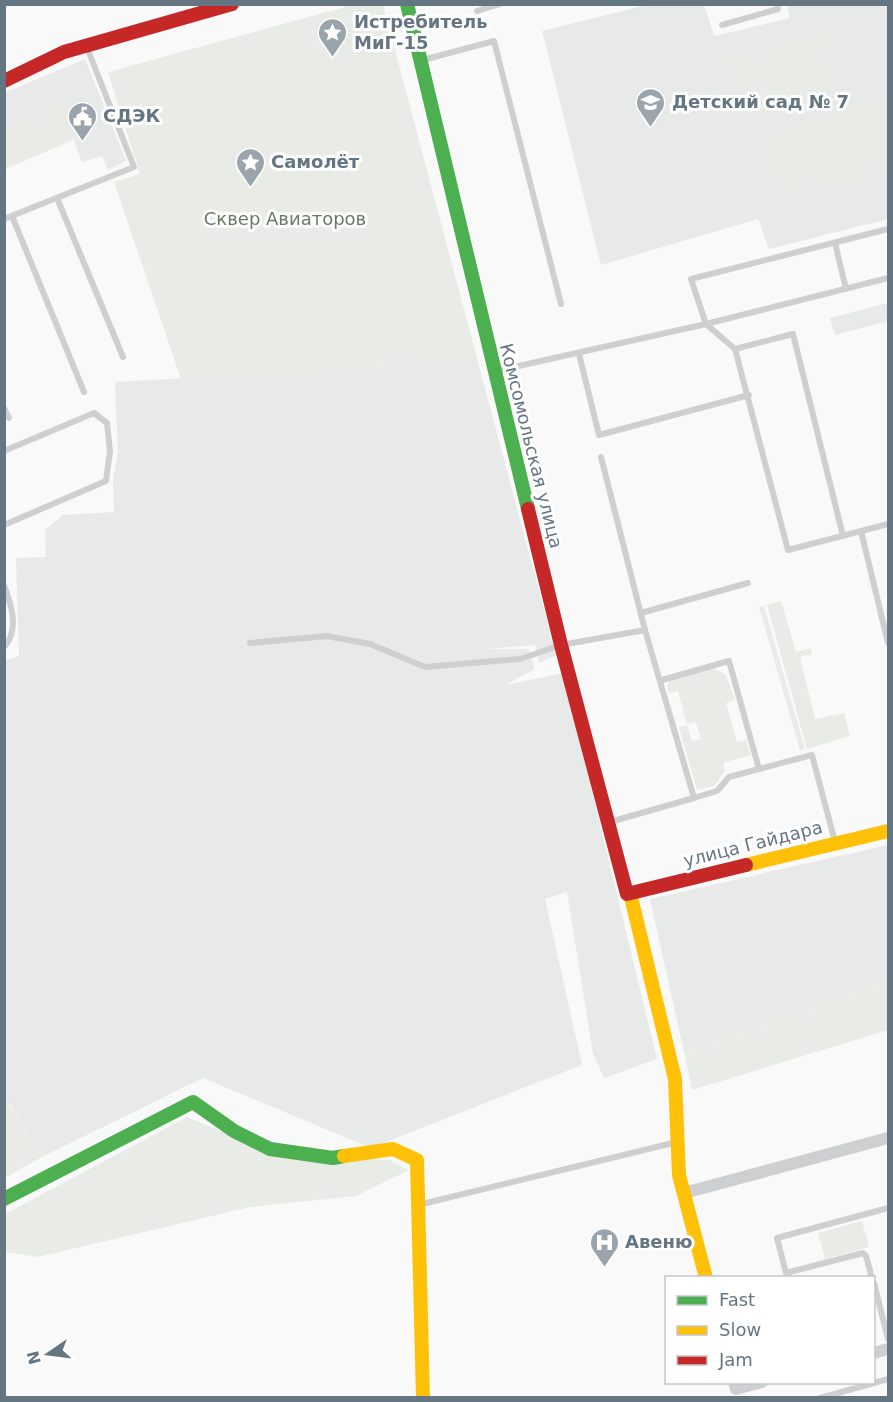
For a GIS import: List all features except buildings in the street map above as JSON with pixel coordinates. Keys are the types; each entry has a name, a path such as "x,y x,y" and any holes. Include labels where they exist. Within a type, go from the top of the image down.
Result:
{"street":[{"path":"4,81 64,52 199,9 232,4"},
{"name":"Комсомольская улица","path":"407,4 561,645 675,1079 679,1175 705,1276"},
{"name":"улица Гайдара","path":"628,893 888,831"},
{"path":"4,1199 193,1102 234,1131 270,1149 333,1158 393,1149 417,1160 423,1398"},
{"path":"684,1193 888,1138"},
{"path":"736,1390 758,1384"}],"lane":[{"path":"477,11 500,4"},
{"path":"722,25 778,9 777,4"},
{"path":"421,61 494,41 561,304"},
{"path":"4,219 134,167 85,45"},
{"path":"57,198 123,357"},
{"path":"12,216 84,392"},
{"path":"888,230 691,279 706,324 735,349 788,550 888,524"},
{"path":"835,243 846,290"},
{"path":"495,371 706,324 888,278"},
{"path":"735,349 793,334 843,536"},
{"path":"579,354 599,435 749,396"},
{"path":"4,408 9,418"},
{"path":"4,451 94,413 107,423 110,451 106,482 4,525"},
{"path":"601,457 645,630 662,680 694,798"},
{"path":"861,531 888,643"},
{"path":"641,613 748,583"},
{"path":"4,585 13,609 13,630 4,647"},
{"path":"250,643 327,636 370,644 425,667 520,659 561,645 645,630"},
{"path":"662,680 729,661 759,769"},
{"path":"607,823 717,791 729,777 812,755 835,843"},
{"path":"418,1205 678,1142"},
{"path":"871,1276 863,1253 786,1273 777,1238 888,1208"},
{"path":"875,1291 888,1340"},
{"path":"820,1398 870,1384"}],"shaded area":[{"path":"704,4 714,36 790,18 787,5 888,5 888,219 769,249 758,219 601,265 542,31 647,5"},
{"path":"85,59 126,161 108,170 102,156 82,162 66,119 5,145 4,93"},
{"path":"888,303 888,321 835,335 830,318"},
{"path":"478,362 556,655 539,663 535,645 485,649 528,649 535,669 505,685 563,673 657,1059 604,1078 593,1054 567,892 545,899 582,1065 371,1148 203,1078 42,1157 5,1097 4,661 19,656 16,558 46,557 45,530 63,515 114,512 113,480 118,453 115,382"},
{"path":"888,845 888,981 684,1052 650,899"}],"green space":[{"name":"Сквер Авиаторов","path":"356,4 383,5 478,362 181,379 114,182 140,174 108,72"},
{"path":"824,32 840,90 740,117 725,59"},
{"path":"888,100 888,171 796,194 781,194 768,186 762,169 761,154 767,140 781,128"},
{"path":"62,103 73,140 5,169 5,127"},
{"path":"781,601 796,652 811,648 812,654 800,657 815,719 844,713 850,736 807,749 767,605"},
{"path":"764,606 805,749 800,751 759,607"},
{"path":"714,668 726,675 735,700 726,703 737,742 746,740 750,755 723,763 725,771 714,786 697,790 679,727 687,725 692,741 701,739 696,722 687,724 678,691 669,693 667,686 670,680"},
{"path":"888,981 888,1030 692,1090 684,1052"},
{"path":"4,1097 42,1157 5,1178 4,1178"},
{"path":"187,1117 279,1155 389,1160 409,1170 356,1196 250,1207 38,1257 5,1252 5,1214"},
{"path":"862,1221 869,1247 825,1259 818,1233"}],"traffic: fast":[{"path":"407,4 528,509"},
{"path":"4,1199 193,1102 234,1131 270,1149 333,1158 344,1156"}],"traffic: slow":[{"path":"746,865 888,831"},
{"path":"630,893 675,1079 679,1175 705,1276"},
{"path":"344,1156 393,1149 417,1160 423,1398"}],"traffic: jam":[{"path":"4,81 64,52 232,4"},
{"path":"528,509 561,645 627,894 746,865"}],"place":[{"name":"Истребитель МиГ-15","path":"333,58"},
{"name":"Детский сад № 7","path":"651,128"},
{"name":"СДЭК","path":"82,142"},
{"name":"Самолёт","path":"250,188"},
{"name":"Авеню","path":"604,1268"}]}
